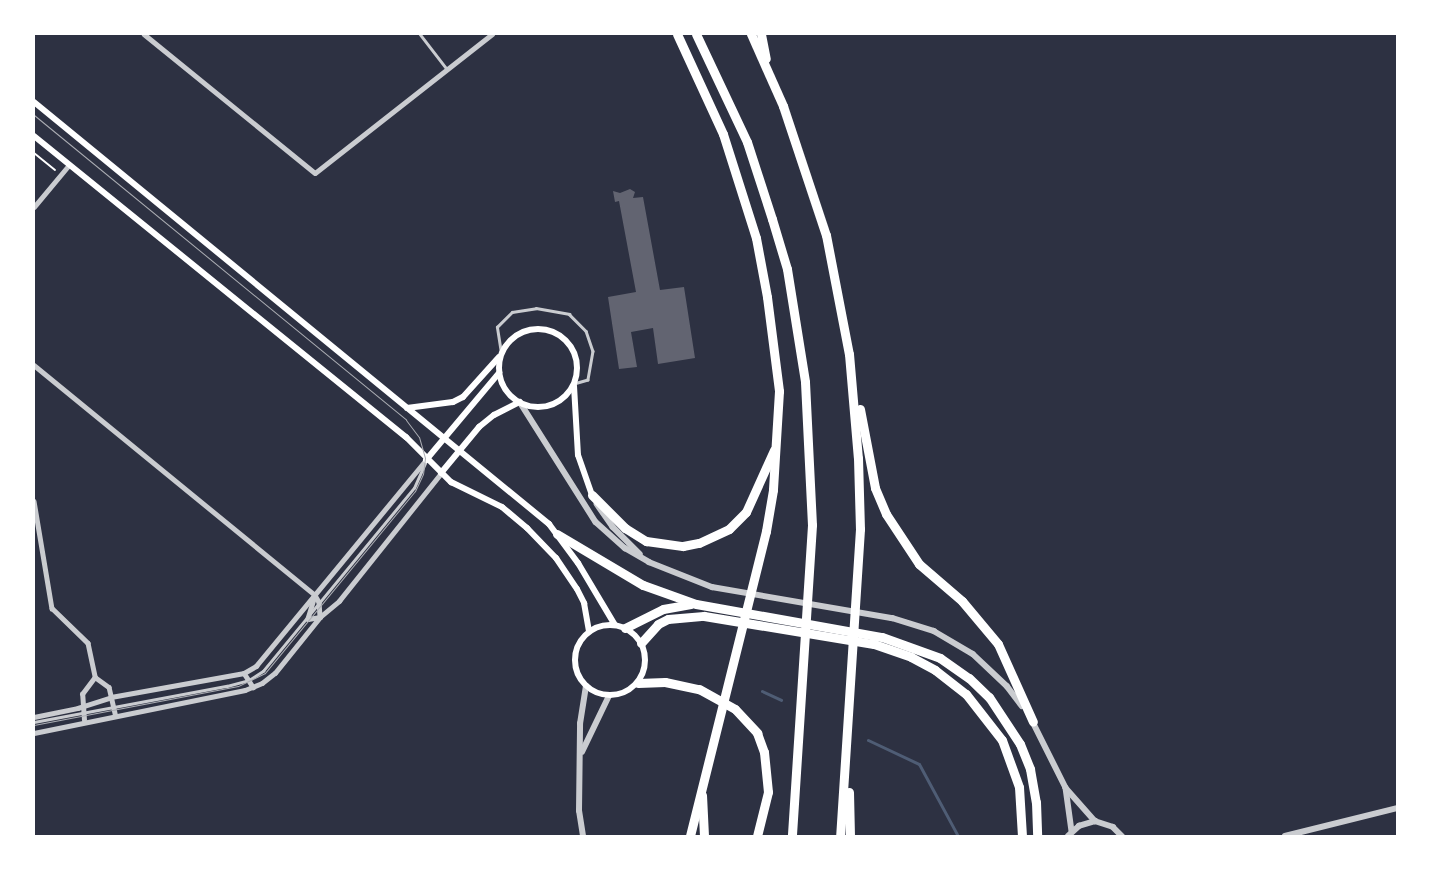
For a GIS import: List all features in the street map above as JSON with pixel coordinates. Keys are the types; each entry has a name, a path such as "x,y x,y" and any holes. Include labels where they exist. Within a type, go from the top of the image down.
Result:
{"highway":[{"path":"677,34 722,134 756,238 767,297 779,392 773,490 755,578 690,836"},
{"path":"696,34 747,142 787,269 804,375 811,456 810,591 792,836"},
{"path":"750,34 767,65 826,235 875,488 886,514 919,564 962,601 998,644 1033,722"},
{"path":"762,34 767,65"},
{"path":"840,836 856,598 858,467 849,354"},
{"path":"592,496 625,528 646,541 683,546 699,542 729,529 746,512 776,446"},
{"path":"557,534 643,586 696,604 882,637 914,646 947,663 989,697 1020,744 1030,769 1036,802 1037,836"},
{"path":"625,628 663,609 696,604"},
{"path":"641,643 658,624 668,619 704,616 874,644 911,657 935,670 966,694 1002,740 1019,787 1022,836"},
{"path":"638,683 665,682 699,689 735,709 757,734 764,752 768,792 757,836"},
{"path":"847,749 850,836"},
{"path":"702,787 704,836"}],"main road":[{"path":"34,102 459,450 557,534 615,625"},
{"path":"34,136 406,438 441,474 502,507 533,534 577,589 589,632"},
{"path":"407,408 463,397 501,355 510,340 522,332 536,328 556,332 567,341 575,354 578,370 574,384 578,455 592,496"},
{"path":"501,355 499,373 505,390 520,402 534,407 553,404 565,396 574,384"},
{"path":"426,460 499,373"},
{"path":"441,474 459,450 494,415 520,402"},
{"path":"615,625 625,628 641,643 646,662 638,683 624,692 608,696 586,686 578,674 575,656 579,642 589,632 615,625"}],"street":[{"path":"144,34 315,172 492,34"},
{"path":"34,207 69,164"},
{"path":"34,364 315,595 320,604 320,617"},
{"path":"520,402 596,522 620,544 649,562 712,587 892,618 934,631 972,654 994,673 1033,722 1066,788 1095,821 1113,827 1122,836"},
{"path":"34,717 81,707 111,697 244,672 256,666 426,460"},
{"path":"34,733 84,720 253,687 275,673 320,617 339,601 441,474"},
{"path":"592,496 613,527 649,562"},
{"path":"34,502 52,608 88,643 95,677 109,687 115,714"},
{"path":"315,595 308,618 320,617"},
{"path":"244,672 253,687"},
{"path":"84,720 81,707 82,694 95,677"},
{"path":"583,836 579,811 580,724 586,686"},
{"path":"581,754 608,696"},
{"path":"1066,788 1072,831"},
{"path":"1285,836 1397,808"},
{"path":"1068,836 1072,831 1095,821"}],"lane":[{"path":"420,34 447,69"},
{"path":"501,355 497,327 512,312 536,308 569,314 586,331 593,351 588,380 574,384"},
{"path":"34,722 249,680 273,663 414,488 426,460"}],"path":[{"path":"34,152 54,169"}],"building":[{"path":"630,189 635,192 633,198 643,197 660,290 684,287 695,358 658,364 653,328 631,332 637,367 619,369 608,297 636,292 619,201 615,202 613,191 620,193"}],"waterway":[{"path":"762,691 781,700"},
{"path":"868,740 919,764 958,836"}],"tram line":[{"path":"34,115 406,420 419,437 425,458 423,474 415,491 265,673 238,686 34,725"}]}
